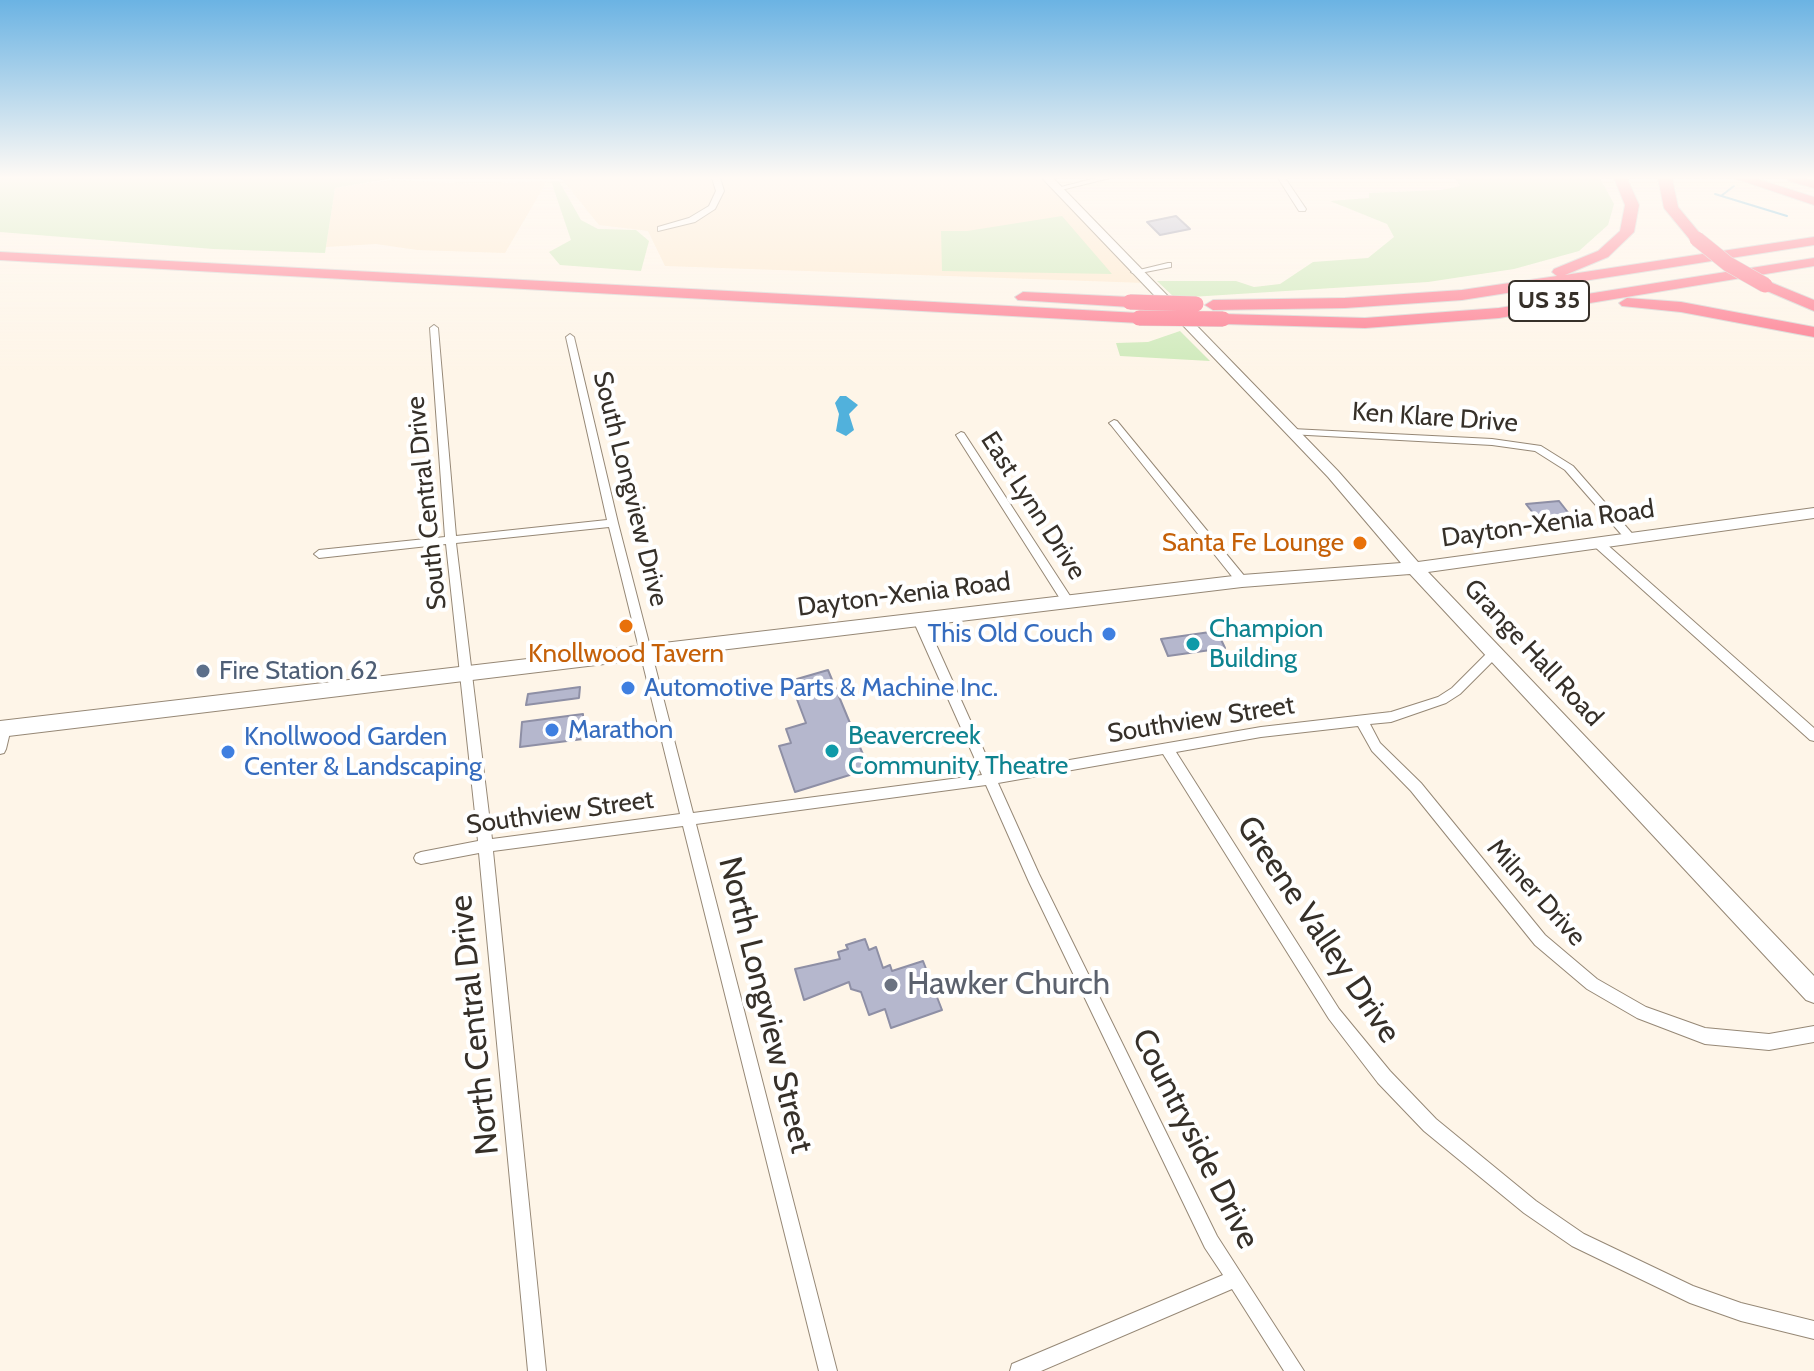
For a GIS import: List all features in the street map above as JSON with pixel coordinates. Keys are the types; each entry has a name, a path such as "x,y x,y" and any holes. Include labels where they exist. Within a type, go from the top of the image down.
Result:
{"highway":[{"path":"1261,305 1479,288 1568,270 1611,249 1618,242"},
{"path":"1701,242 1728,264 1765,285 1814,306"},
{"name":"US 35","path":"0,244 44,250 1130,302 1261,305 1474,293 1808,242"},
{"name":"US 35","path":"0,256 1139,318 1280,321 1382,318 1525,305 1814,259"},
{"path":"1280,321 1365,323 1425,319 1561,303 1814,259"},
{"path":"1561,303 1668,305 1814,332"}],"main road":[{"name":"Grange Hall Road","path":"1107,242 1292,432 1414,568 1814,992"},
{"name":"Dayton-Xenia Road","path":"2,728 1242,581 1414,568 1813,514"}],"street":[{"path":"1135,272 1168,265"},
{"name":"South Central Drive","path":"434,328 466,673"},
{"name":"South Longview Drive","path":"570,337 613,523 648,652"},
{"path":"1114,423 1242,581"},
{"name":"Ken Klare Drive","path":"1292,432 1492,442 1538,448 1569,468 1632,539"},
{"name":"East Lynn Drive","path":"961,435 1068,602"},
{"path":"319,554 613,523"},
{"path":"1599,544 1814,736"},
{"name":"Countryside Drive","path":"919,620 1034,878 1211,1242 1295,1371"},
{"name":"North Longview Street","path":"648,652 828,1371"},
{"name":"Southview Street","path":"421,858 991,779 1261,732 1412,712 1456,691 1494,653"},
{"name":"North Central Drive","path":"466,673 537,1371"},
{"name":"Milner Drive","path":"1362,721 1376,747 1416,787 1540,940 1592,984 1642,1013 1705,1036 1769,1042 1814,1034"},
{"path":"0,749 2,728"},
{"name":"Greene Valley Drive","path":"1167,749 1334,1014 1384,1077 1430,1125 1530,1207 1578,1240 1690,1294 1756,1317 1814,1330"},
{"path":"1019,1371 1235,1279"}],"shaded area":[{"path":"327,242 511,242 505,253 417,250 376,244 326,247"},
{"path":"653,242 1107,242 1145,283 665,266"}],"green space":[{"path":"125,242 327,242 325,253"},
{"path":"567,242 649,242 641,271 560,265 549,252"},
{"path":"941,242 1084,242 1112,274 942,271"},
{"path":"1388,242 1589,242 1579,251 1514,269 1428,282 1175,298 1157,281 1236,281 1254,287 1280,284 1313,262 1368,258"},
{"path":"1180,331 1210,361 1120,356 1116,343 1148,342"}],"water":[{"path":"840,396 846,396 858,405 849,414 854,430 846,436 836,431 839,414 835,403"}],"building":[{"path":"1559,501 1570,515 1537,518 1526,504"},
{"name":"Champion Building","path":"1217,631 1225,648 1168,656 1161,639"},
{"path":"828,670 869,769 795,792 779,746 791,743 786,729 806,723 790,681"},
{"name":"Marathon","path":"580,687 579,698 526,705 528,694"},
{"name":"Marathon","path":"583,714 583,739 520,747 522,722"},
{"name":"Hawker Church","path":"865,939 869,950 876,947 883,968 890,965 892,971 923,961 942,1010 891,1028 885,1009 869,1015 861,992 851,989 849,982 804,1000 795,969 840,959 838,952 848,949 846,945"}],"place":[{"name":"Santa Fe Lounge","path":"1360,543"},
{"name":"Knollwood Tavern","path":"626,626"},
{"name":"This Old Couch","path":"1109,634"},
{"name":"Champion Building","path":"1193,644"},
{"name":"Fire Station 62","path":"203,671"},
{"name":"Automotive Parts & Machine Inc.","path":"628,688"},
{"name":"Marathon","path":"552,730"},
{"name":"Beavercreek Community Theatre","path":"832,751"},
{"name":"Knollwood Garden Center & Landscaping","path":"228,752"},
{"name":"Hawker Church","path":"891,985"}]}
